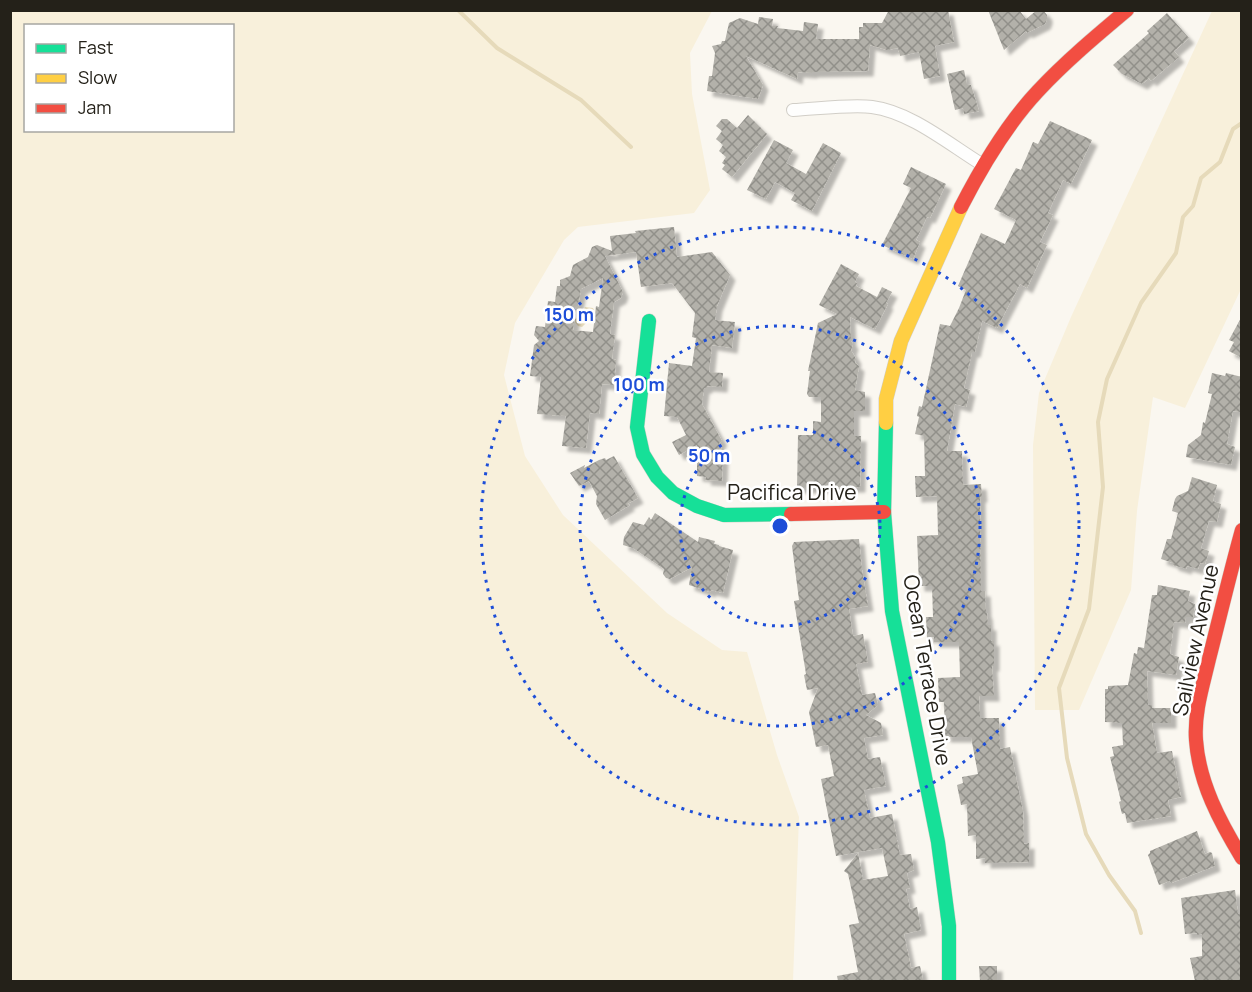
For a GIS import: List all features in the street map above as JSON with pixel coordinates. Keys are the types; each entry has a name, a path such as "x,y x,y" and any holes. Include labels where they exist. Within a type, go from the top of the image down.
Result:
{"street":[{"name":"Ocean Terrace Drive","path":"949,981 949,926 938,843 892,611 884,512 886,399 901,341 956,216 983,165 1036,93 1078,51 1127,10"},
{"path":"793,110 870,106 892,111 983,165"},
{"name":"Pacifica Drive","path":"649,321 637,427 643,454 657,477 673,493 697,506 723,515 884,512"},
{"name":"Sailview Avenue","path":"1242,530 1239,553 1197,710 1196,746 1203,779 1212,803 1222,827 1242,858"}],"shaded area":[{"path":"10,11 712,11 690,53 692,94 710,190 694,213 578,227 564,240 515,323 504,375 525,456 563,515 667,613 722,650 747,652 777,755 799,817 793,981 11,981"},
{"path":"1212,11 1241,11 1241,289 1185,408 1153,397 1137,511 1131,590 1079,710 1035,710 1033,445 1039,393 1071,317"},
{"path":"585,307 594,310 593,323 588,321 582,327 578,326 575,319 582,315"}],"building":[{"path":"889,10 948,10 954,42 935,46 940,76 924,79 919,52 900,56 898,48 887,50 870,45 868,71 798,72 797,79 746,56 763,85 758,99 707,91 709,76 712,76 715,53 712,46 725,41 729,23 740,18 758,24 759,17 773,19 772,26 778,26 777,28 803,31 804,22 818,24 816,39 859,39 859,27 863,27 863,23 882,23"},
{"path":"988,10 1019,10 1026,19 1037,10 1043,10 1047,19 1045,24 1027,33 1026,31 1004,50"},
{"path":"1167,13 1189,38 1174,51 1179,57 1151,81 1149,78 1142,84 1122,74 1113,65 1149,33 1147,31"},
{"path":"964,70 967,84 971,85 979,111 964,114 963,108 955,110 947,74"},
{"path":"748,115 767,134 732,177 722,169 725,165 722,163 726,157 719,151 723,145 716,139 722,131 716,126 722,119 727,119 737,128"},
{"path":"1050,121 1092,140 1071,184 1063,180 1048,213 1053,215 1040,242 1047,245 1027,288 1020,284 997,328 982,321 964,388 970,390 966,407 955,404 947,451 962,451 963,485 981,484 981,591 985,591 988,625 991,625 991,641 994,640 994,666 992,666 994,696 979,696 980,718 999,718 1000,749 1010,747 1023,811 1024,844 1029,843 1029,862 985,863 985,858 976,859 976,835 968,836 967,804 961,805 957,785 963,783 962,777 978,774 971,737 945,737 944,702 939,702 938,678 960,677 959,642 934,642 934,637 927,638 926,617 933,617 932,586 919,586 917,536 938,535 937,496 916,497 915,476 925,476 924,436 915,434 919,406 922,407 940,324 950,326 959,308 966,290 958,286 981,233 1005,244 1016,220 994,209 1016,168 1021,170 1033,142 1038,144"},
{"path":"774,140 793,150 786,163 806,174 823,143 841,153 812,211 791,200 795,193 775,182 766,199 747,190"},
{"path":"911,167 946,184 930,218 927,217 916,240 920,242 913,259 882,245 911,188 903,184"},
{"path":"674,227 677,257 712,252 730,275 717,306 715,320 735,322 732,348 712,345 709,372 723,373 722,387 707,386 704,388 702,404 722,441 719,443 723,452 722,481 705,480 706,477 697,476 697,445 679,455 672,442 686,435 677,417 664,416 669,363 692,366 696,338 692,337 695,313 672,283 641,287 636,252 605,256 623,292 621,298 614,302 610,334 615,335 612,359 616,360 614,385 602,384 599,414 590,413 586,448 562,446 566,416 537,414 541,377 530,376 534,345 539,341 534,335 536,326 545,327 548,301 555,302 560,280 570,276 573,265 588,257 592,247 597,245 612,251 610,236 636,233 635,231","holes":["603,278 599,307 596,306 593,332 573,330 581,289"]},
{"path":"841,264 859,274 855,282 856,286 877,297 882,287 892,292 875,329 850,317 853,344 851,350 856,359 855,363 859,366 855,390 865,392 865,411 854,411 854,436 861,436 860,487 797,488 798,435 813,435 813,421 821,422 821,397 809,397 807,394 810,371 808,371 818,323 837,314 819,305"},
{"path":"1242,316 1242,358 1229,351 1234,342 1229,340"},
{"path":"1212,373 1225,376 1226,373 1242,377 1242,406 1240,412 1233,411 1227,444 1235,447 1231,465 1186,457 1188,445 1201,435 1203,422 1205,423 1212,394 1208,393"},
{"path":"614,456 638,498 605,520 596,504 597,496 589,481 579,486 570,473 585,465 584,468 599,460 605,458 606,460"},
{"path":"1192,477 1217,485 1213,501 1221,504 1217,522 1209,521 1201,548 1209,551 1205,564 1200,563 1198,569 1187,566 1186,569 1161,559 1167,539 1171,539 1178,513 1172,511 1175,499 1188,491"},
{"path":"655,513 698,542 699,537 715,541 714,544 733,550 723,593 711,590 710,592 689,585 692,567 670,579 666,578 663,574 664,569 633,548 623,545 624,537 633,522 644,525"},
{"path":"859,539 868,606 849,609 853,636 863,634 868,662 856,664 862,695 875,693 878,705 866,715 881,723 883,735 864,738 868,759 880,757 886,786 864,790 870,818 892,814 900,855 911,854 914,870 907,873 910,888 906,889 910,909 917,907 921,930 904,934 911,968 920,966 923,980 917,981 838,981 837,976 858,972 849,925 859,923 848,874 844,871 858,853 863,880 888,876 882,848 836,856 821,779 834,776 828,745 816,747 809,712 818,688 807,690 804,675 806,674 794,601 799,600 792,546 794,542"},
{"path":"1158,585 1190,591 1188,601 1195,604 1193,617 1186,617 1185,623 1174,622 1170,654 1179,657 1176,675 1147,671 1148,705 1152,705 1152,708 1171,708 1171,723 1152,723 1157,753 1172,751 1181,797 1168,800 1171,816 1127,823 1125,813 1122,814 1110,757 1114,756 1112,747 1123,745 1122,723 1105,722 1105,689 1108,689 1108,686 1128,685 1134,653 1137,654 1138,647 1144,648 1152,595 1157,595"},
{"path":"1197,831 1205,854 1212,853 1215,866 1171,883 1170,881 1159,885 1148,855 1150,851"},
{"path":"1235,890 1238,914 1242,914 1242,981 1195,981 1190,958 1202,956 1202,934 1185,934 1181,898"},
{"path":"979,966 997,966 997,981 980,981"}],"waterway":[{"path":"458,10 497,48 581,100 631,147"},
{"path":"1141,933 1135,911 1109,875 1086,834 1067,758 1059,688 1089,609 1103,487 1098,422 1107,379 1141,303 1176,253 1183,217 1193,206 1201,178 1220,162 1233,129 1242,123"}],"traffic: fast":[{"path":"649,321 637,427 643,454 657,477 673,493 697,506 724,515 791,514"},
{"path":"886,423 884,512 892,611 938,842 949,926 949,982"}],"traffic: slow":[{"path":"886,423 886,399 901,341 961,207"}],"traffic: jam":[{"path":"961,207 995,146 1026,104 1070,59 1127,10"},
{"path":"791,514 884,512"},
{"path":"1242,530 1202,689 1196,730 1198,756 1206,787 1242,858"}]}
